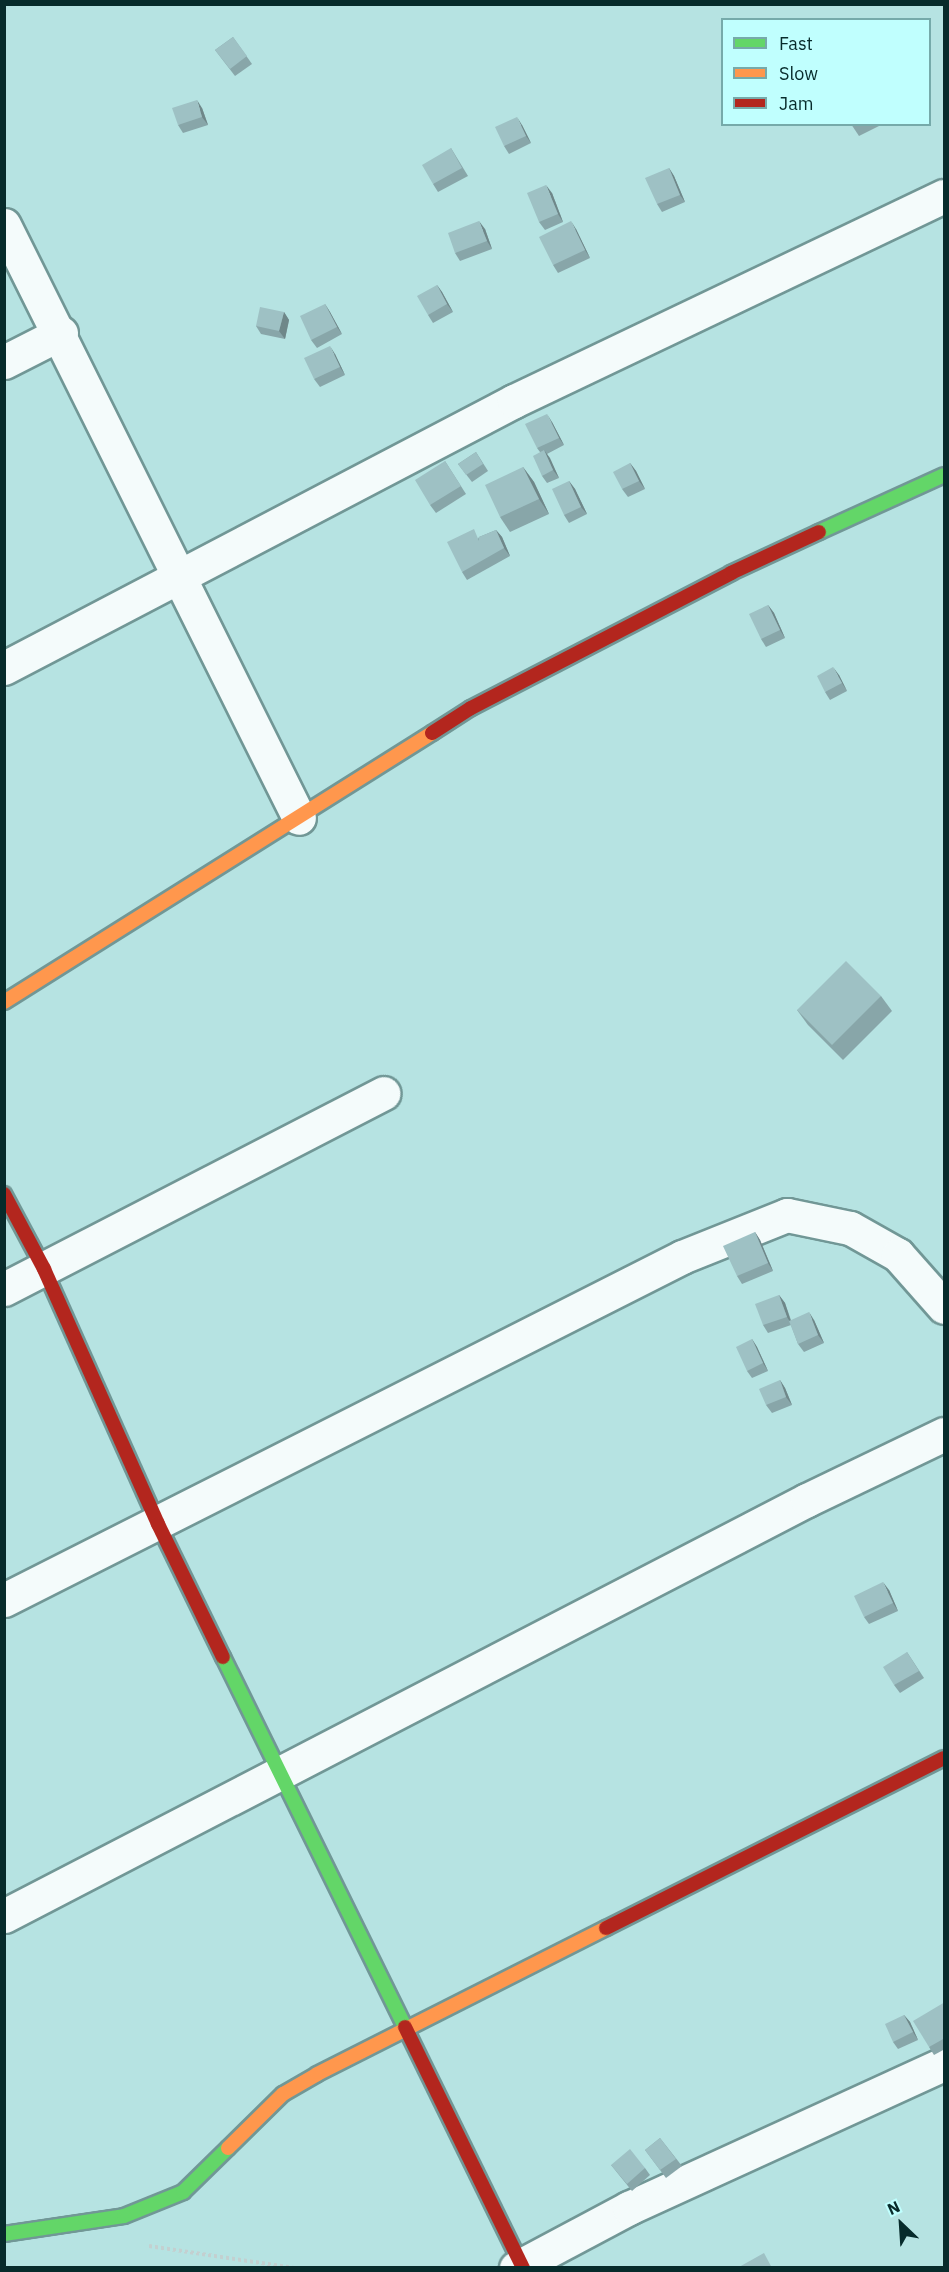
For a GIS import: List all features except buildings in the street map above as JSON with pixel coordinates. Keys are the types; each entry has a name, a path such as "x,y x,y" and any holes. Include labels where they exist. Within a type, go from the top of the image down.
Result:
{"street":[{"path":"4,668 179,574 514,400 945,196"},
{"path":"4,225 61,333 299,818"},
{"path":"4,362 61,333"},
{"path":"4,1002 492,697 731,573 945,475"},
{"path":"4,1289 383,1093"},
{"path":"4,1194 45,1269 158,1524 406,2028 520,2266 628,2208 945,2064"},
{"path":"4,1600 682,1257 788,1215 850,1228 898,1255 945,1307"},
{"path":"4,1916 807,1500 945,1434"},
{"path":"4,2234 63,2228 124,2216 183,2192 283,2094 406,2028 945,1758"}],"traffic: fast":[{"path":"819,532 944,475"},
{"path":"223,1657 405,2027"},
{"path":"4,2234 124,2216 183,2192 228,2148"}],"traffic: slow":[{"path":"4,1002 432,733"},
{"path":"228,2148 283,2094 317,2074 606,1928"}],"traffic: jam":[{"path":"432,733 471,708 731,573 819,532"},
{"path":"4,1194 44,1269 158,1524 223,1657"},
{"path":"606,1928 944,1758"},
{"path":"405,2027 523,2268"}]}
